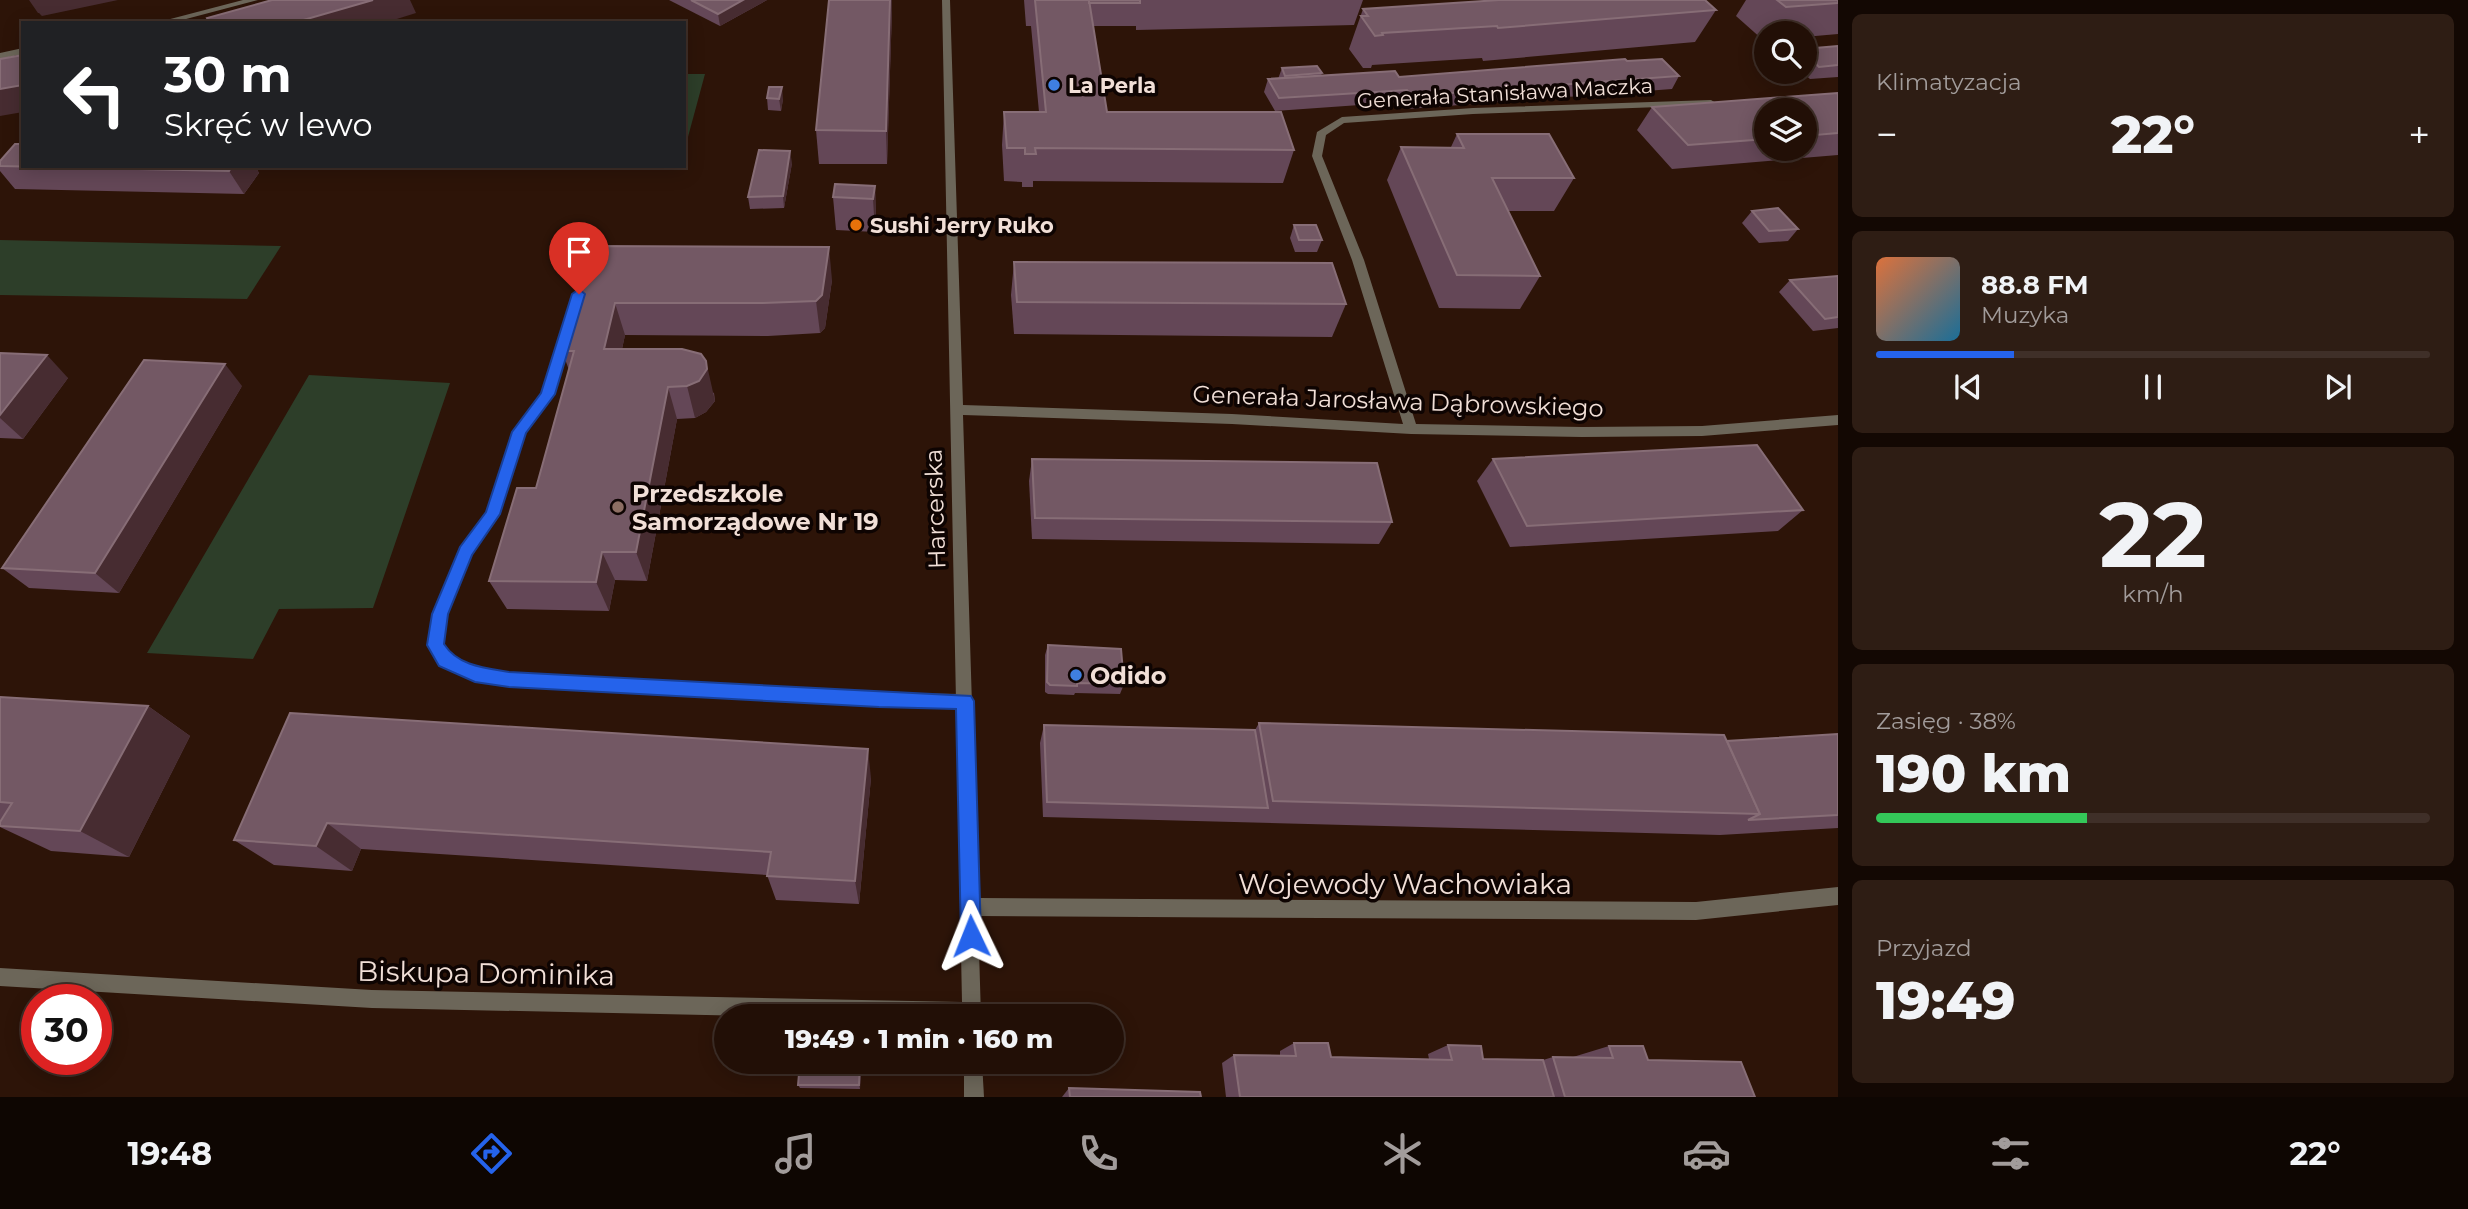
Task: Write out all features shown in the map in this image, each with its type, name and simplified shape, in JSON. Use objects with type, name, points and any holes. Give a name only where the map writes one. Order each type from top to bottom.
[{"type":"street","points":[[167,21],[254,0]]},
{"type":"street","name":"Harcerska","points":[[946,0],[972,1004]]},
{"type":"street","points":[[0,55],[21,51]]},
{"type":"street","name":"Generała Stanisława Maczka","points":[[1411,429],[1358,260],[1317,156],[1321,134],[1342,120],[1474,111],[1728,102]]},
{"type":"street","points":[[579,294],[548,394],[520,432],[493,514],[466,552],[440,614],[435,645],[445,661],[475,674],[509,680],[965,701]]},
{"type":"street","name":"Generała Jarosława Dąbrowskiego","points":[[957,410],[1232,419],[1411,429],[1702,431],[1838,420]]},
{"type":"street","name":"Wojewody Wachowiaka","points":[[970,907],[1684,911],[1838,895]]},
{"type":"street","name":"Biskupa Dominika","points":[[0,977],[372,999],[714,1008]]},
{"type":"street","points":[[973,1074],[974,1097]]},
{"type":"green space","points":[[686,74],[705,74],[686,144]]},
{"type":"green space","points":[[0,240],[281,246],[247,299],[0,295]]},
{"type":"green space","points":[[309,375],[450,383],[373,608],[279,609],[253,659],[147,653]]},
{"type":"building","points":[[272,0],[373,0],[300,21],[209,21],[207,18]]},
{"type":"building","points":[[691,0],[743,0],[718,14]]},
{"type":"building","points":[[829,0],[890,0],[886,131],[816,130]]},
{"type":"building","points":[[1035,0],[1089,0],[1107,112],[1281,112],[1294,150],[1035,148],[1036,154],[1025,154],[1025,148],[1007,148],[1004,112],[1046,112]]},
{"type":"building","points":[[1089,0],[1140,0],[1140,3],[1089,3]]},
{"type":"building","points":[[1499,0],[1705,0],[1716,10],[1498,28],[1382,33],[1383,35],[1375,36],[1361,16],[1368,16],[1363,9]]},
{"type":"building","points":[[1777,0],[1838,0],[1838,3],[1786,7]]},
{"type":"building","points":[[1838,46],[1838,65],[1819,67],[1817,48]]},
{"type":"building","points":[[21,55],[21,85],[0,89],[0,59]]},
{"type":"building","points":[[1625,59],[1662,59],[1679,76],[1412,96],[1407,90],[1279,98],[1268,79],[1395,71],[1399,77]]},
{"type":"building","points":[[1317,66],[1322,73],[1285,76],[1282,68]]},
{"type":"building","points":[[769,87],[782,87],[779,99],[767,98]]},
{"type":"building","points":[[1838,93],[1838,133],[1817,135],[1817,98],[1772,98]]},
{"type":"building","points":[[1754,99],[1754,140],[1688,145],[1652,107]]},
{"type":"building","points":[[1457,134],[1549,134],[1574,178],[1492,178],[1540,276],[1457,275],[1401,147],[1464,148]]},
{"type":"building","points":[[15,144],[21,144],[21,166],[0,166],[0,161]]},
{"type":"building","points":[[759,150],[790,151],[783,196],[748,197]]},
{"type":"building","points":[[92,168],[231,168],[229,171]]},
{"type":"building","points":[[835,184],[875,186],[873,199],[833,197]]},
{"type":"building","points":[[1778,208],[1798,229],[1769,231],[1752,211]]},
{"type":"building","points":[[1294,225],[1316,225],[1322,240],[1299,240]]},
{"type":"building","points":[[566,244],[574,244],[572,250],[564,250]]},
{"type":"building","points":[[591,246],[829,247],[822,295],[816,301],[615,303],[604,349],[682,349],[701,354],[707,369],[699,381],[687,386],[668,387],[636,552],[602,552],[596,582],[489,581],[517,488],[536,488],[574,351],[562,351]]},
{"type":"building","points":[[1014,262],[1332,263],[1346,304],[1017,302]]},
{"type":"building","points":[[1838,276],[1838,317],[1825,319],[1790,280]]},
{"type":"building","points":[[0,353],[47,355],[0,415]]},
{"type":"building","points":[[144,360],[225,364],[95,573],[2,568]]},
{"type":"building","points":[[1757,445],[1803,510],[1527,526],[1493,459]]},
{"type":"building","points":[[1032,459],[1377,463],[1392,522],[1035,518]]},
{"type":"building","points":[[1048,645],[1121,649],[1124,684],[1050,685],[1047,682]]},
{"type":"building","points":[[0,697],[148,706],[80,831],[0,826],[12,803],[0,802]]},
{"type":"building","points":[[290,713],[868,749],[855,881],[767,876],[771,852],[327,823],[316,846],[234,840]]},
{"type":"building","points":[[1259,723],[1724,735],[1760,814],[1273,801]]},
{"type":"building","points":[[1044,725],[1255,730],[1268,808],[1047,802]]},
{"type":"building","points":[[1838,734],[1838,815],[1748,820],[1760,814],[1727,741]]},
{"type":"building","points":[[1294,1043],[1328,1043],[1331,1057],[1452,1060],[1448,1045],[1481,1046],[1483,1059],[1543,1060],[1554,1097],[1240,1097],[1234,1055],[1296,1056]]},
{"type":"building","points":[[1609,1046],[1643,1046],[1648,1060],[1741,1062],[1755,1097],[1565,1097],[1553,1057],[1613,1058]]},
{"type":"building","points":[[799,1074],[859,1074],[859,1085],[798,1085]]},
{"type":"building","points":[[1069,1088],[1200,1092],[1201,1097],[1070,1097]]},
{"type":"place","name":"La Perla","points":[[1054,85]]},
{"type":"place","name":"Sushi Jerry Ruko","points":[[856,225]]},
{"type":"place","name":"Przedszkole Samorządowe Nr 19","points":[[618,507]]},
{"type":"place","name":"Odido","points":[[1076,675]]},
{"type":"route","points":[[579,294],[548,394],[520,432],[493,514],[466,552],[440,614],[435,645],[445,661],[475,674],[509,680],[965,701],[971,936]]}]
